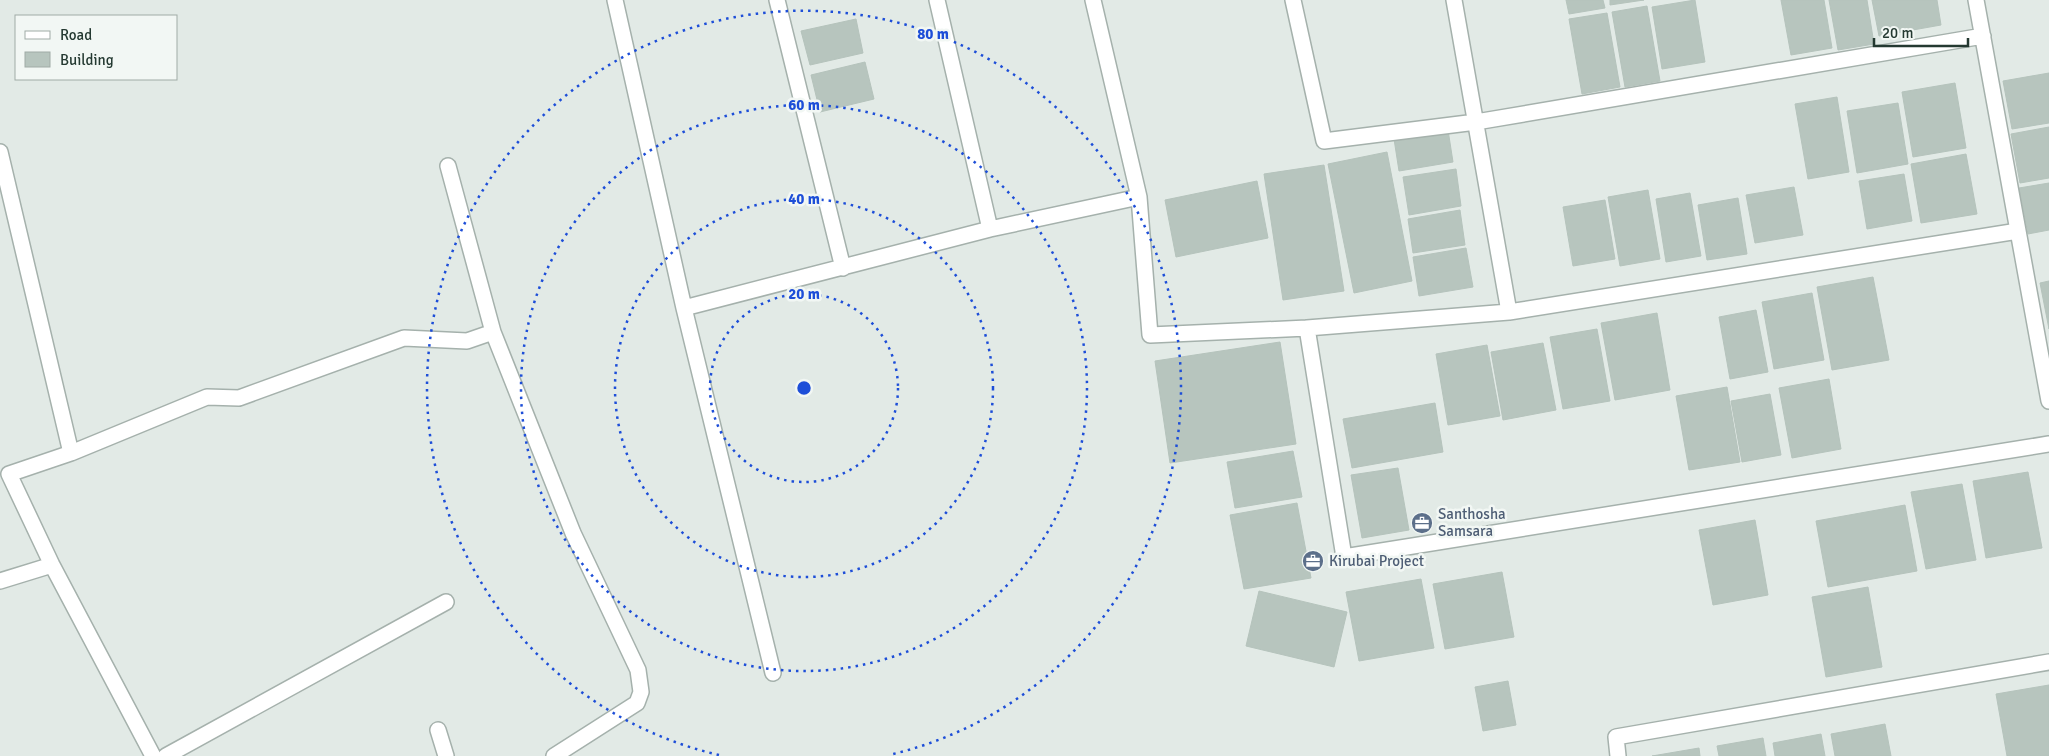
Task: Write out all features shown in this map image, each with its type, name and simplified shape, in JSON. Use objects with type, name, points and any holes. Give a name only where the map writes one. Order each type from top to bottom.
[{"type":"street","points":[[615,0],[684,308],[773,673]]},
{"type":"street","points":[[777,0],[843,268]]},
{"type":"street","points":[[937,0],[990,229]]},
{"type":"street","points":[[1093,0],[1139,197],[1150,335],[1307,328],[1509,312],[2018,231]]},
{"type":"street","points":[[1292,0],[1324,141],[1476,122],[1983,36]]},
{"type":"street","points":[[1454,0],[1509,312]]},
{"type":"street","points":[[1976,0],[2049,401]]},
{"type":"street","points":[[0,152],[71,453]]},
{"type":"street","points":[[448,166],[493,332],[573,532],[638,670],[641,692],[637,703],[554,756]]},
{"type":"street","points":[[684,308],[990,229],[1139,197]]},
{"type":"street","points":[[1307,328],[1344,557],[2049,444]]},
{"type":"street","points":[[153,756],[5,475],[71,453],[207,397],[239,398],[404,338],[467,341],[493,332]]},
{"type":"street","points":[[0,581],[52,565]]},
{"type":"street","points":[[166,756],[446,602]]},
{"type":"street","points":[[1618,756],[1616,737],[2049,662]]},
{"type":"street","points":[[438,730],[446,756]]},
{"type":"building","points":[[1566,0],[1603,0],[1605,8],[1569,14]]},
{"type":"building","points":[[1610,0],[1644,0],[1610,5]]},
{"type":"building","points":[[1695,0],[1705,62],[1662,69],[1652,7]]},
{"type":"building","points":[[1781,0],[1824,0],[1832,48],[1791,55]]},
{"type":"building","points":[[1829,0],[1867,0],[1874,44],[1838,50]]},
{"type":"building","points":[[1872,0],[1937,0],[1941,25],[1879,36]]},
{"type":"building","points":[[1647,6],[1660,81],[1625,87],[1612,12]]},
{"type":"building","points":[[1607,13],[1620,87],[1582,94],[1569,19]]},
{"type":"building","points":[[856,19],[863,53],[810,65],[801,31]]},
{"type":"building","points":[[865,62],[874,99],[820,112],[811,75]]},
{"type":"building","points":[[2049,73],[2049,123],[2012,129],[2003,81]]},
{"type":"building","points":[[1955,83],[1966,148],[1913,157],[1902,92]]},
{"type":"building","points":[[1837,97],[1849,172],[1808,179],[1795,104]]},
{"type":"building","points":[[1898,103],[1908,164],[1857,173],[1847,111]]},
{"type":"building","points":[[2049,127],[2049,178],[2020,183],[2011,134]]},
{"type":"building","points":[[1448,130],[1453,162],[1399,171],[1394,139]]},
{"type":"building","points":[[1387,152],[1412,281],[1354,293],[1328,164]]},
{"type":"building","points":[[1966,154],[1977,214],[1921,223],[1911,164]]},
{"type":"building","points":[[1324,165],[1344,291],[1283,300],[1264,174]]},
{"type":"building","points":[[1456,169],[1461,206],[1409,215],[1403,177]]},
{"type":"building","points":[[1904,174],[1912,221],[1867,229],[1859,181]]},
{"type":"building","points":[[1257,181],[1268,238],[1176,257],[1165,200]]},
{"type":"building","points":[[2049,183],[2049,230],[2028,234],[2019,188]]},
{"type":"building","points":[[1794,187],[1803,235],[1755,243],[1746,195]]},
{"type":"building","points":[[1648,190],[1660,259],[1620,266],[1608,197]]},
{"type":"building","points":[[1690,193],[1701,256],[1666,262],[1656,199]]},
{"type":"building","points":[[1738,198],[1747,254],[1707,260],[1698,205]]},
{"type":"building","points":[[1605,200],[1615,259],[1573,266],[1563,207]]},
{"type":"building","points":[[1460,210],[1465,245],[1413,253],[1408,219]]},
{"type":"building","points":[[1466,248],[1473,287],[1419,296],[1413,257]]},
{"type":"building","points":[[1873,277],[1889,360],[1832,370],[1817,287]]},
{"type":"building","points":[[2049,281],[2049,329],[2040,283]]},
{"type":"building","points":[[1812,293],[1824,360],[1774,369],[1762,302]]},
{"type":"building","points":[[1756,310],[1768,372],[1730,379],[1719,317]]},
{"type":"building","points":[[1657,313],[1670,390],[1615,400],[1601,323]]},
{"type":"building","points":[[1597,329],[1610,401],[1563,409],[1550,337]]},
{"type":"building","points":[[1280,342],[1296,444],[1170,463],[1155,361]]},
{"type":"building","points":[[1543,343],[1556,410],[1503,420],[1491,352]]},
{"type":"building","points":[[1487,345],[1500,416],[1448,425],[1436,354]]},
{"type":"building","points":[[1829,379],[1841,449],[1792,458],[1779,388]]},
{"type":"building","points":[[1727,387],[1740,462],[1689,470],[1676,396]]},
{"type":"building","points":[[1770,394],[1781,455],[1742,462],[1731,401]]},
{"type":"building","points":[[1435,403],[1443,452],[1352,468],[1343,419]]},
{"type":"building","points":[[1293,451],[1302,497],[1235,508],[1227,462]]},
{"type":"building","points":[[1398,468],[1409,530],[1362,538],[1351,475]]},
{"type":"building","points":[[2028,472],[2042,548],[1986,558],[1973,481]]},
{"type":"building","points":[[1962,484],[1976,560],[1926,569],[1911,492]]},
{"type":"building","points":[[1297,503],[1311,578],[1244,589],[1230,515]]},
{"type":"building","points":[[1905,505],[1917,571],[1828,587],[1816,521]]},
{"type":"building","points":[[1755,520],[1768,595],[1713,605],[1699,530]]},
{"type":"building","points":[[1502,572],[1514,637],[1445,649],[1433,584]]},
{"type":"building","points":[[1421,579],[1434,648],[1359,661],[1346,592]]},
{"type":"building","points":[[1868,587],[1882,667],[1826,677],[1812,597]]},
{"type":"building","points":[[1259,591],[1347,612],[1334,667],[1246,646]]},
{"type":"building","points":[[1508,681],[1516,725],[1483,731],[1475,687]]},
{"type":"building","points":[[2049,685],[2049,756],[2007,756],[1996,694]]},
{"type":"building","points":[[1885,724],[1891,756],[1835,756],[1831,734]]},
{"type":"building","points":[[1821,734],[1825,756],[1775,756],[1773,743]]},
{"type":"building","points":[[1763,738],[1766,756],[1719,756],[1717,746]]},
{"type":"building","points":[[1699,748],[1700,756],[1652,756]]},
{"type":"place","name":"Santhosha Samsara","points":[[1422,523]]},
{"type":"place","name":"Kirubai Project","points":[[1313,561]]}]
